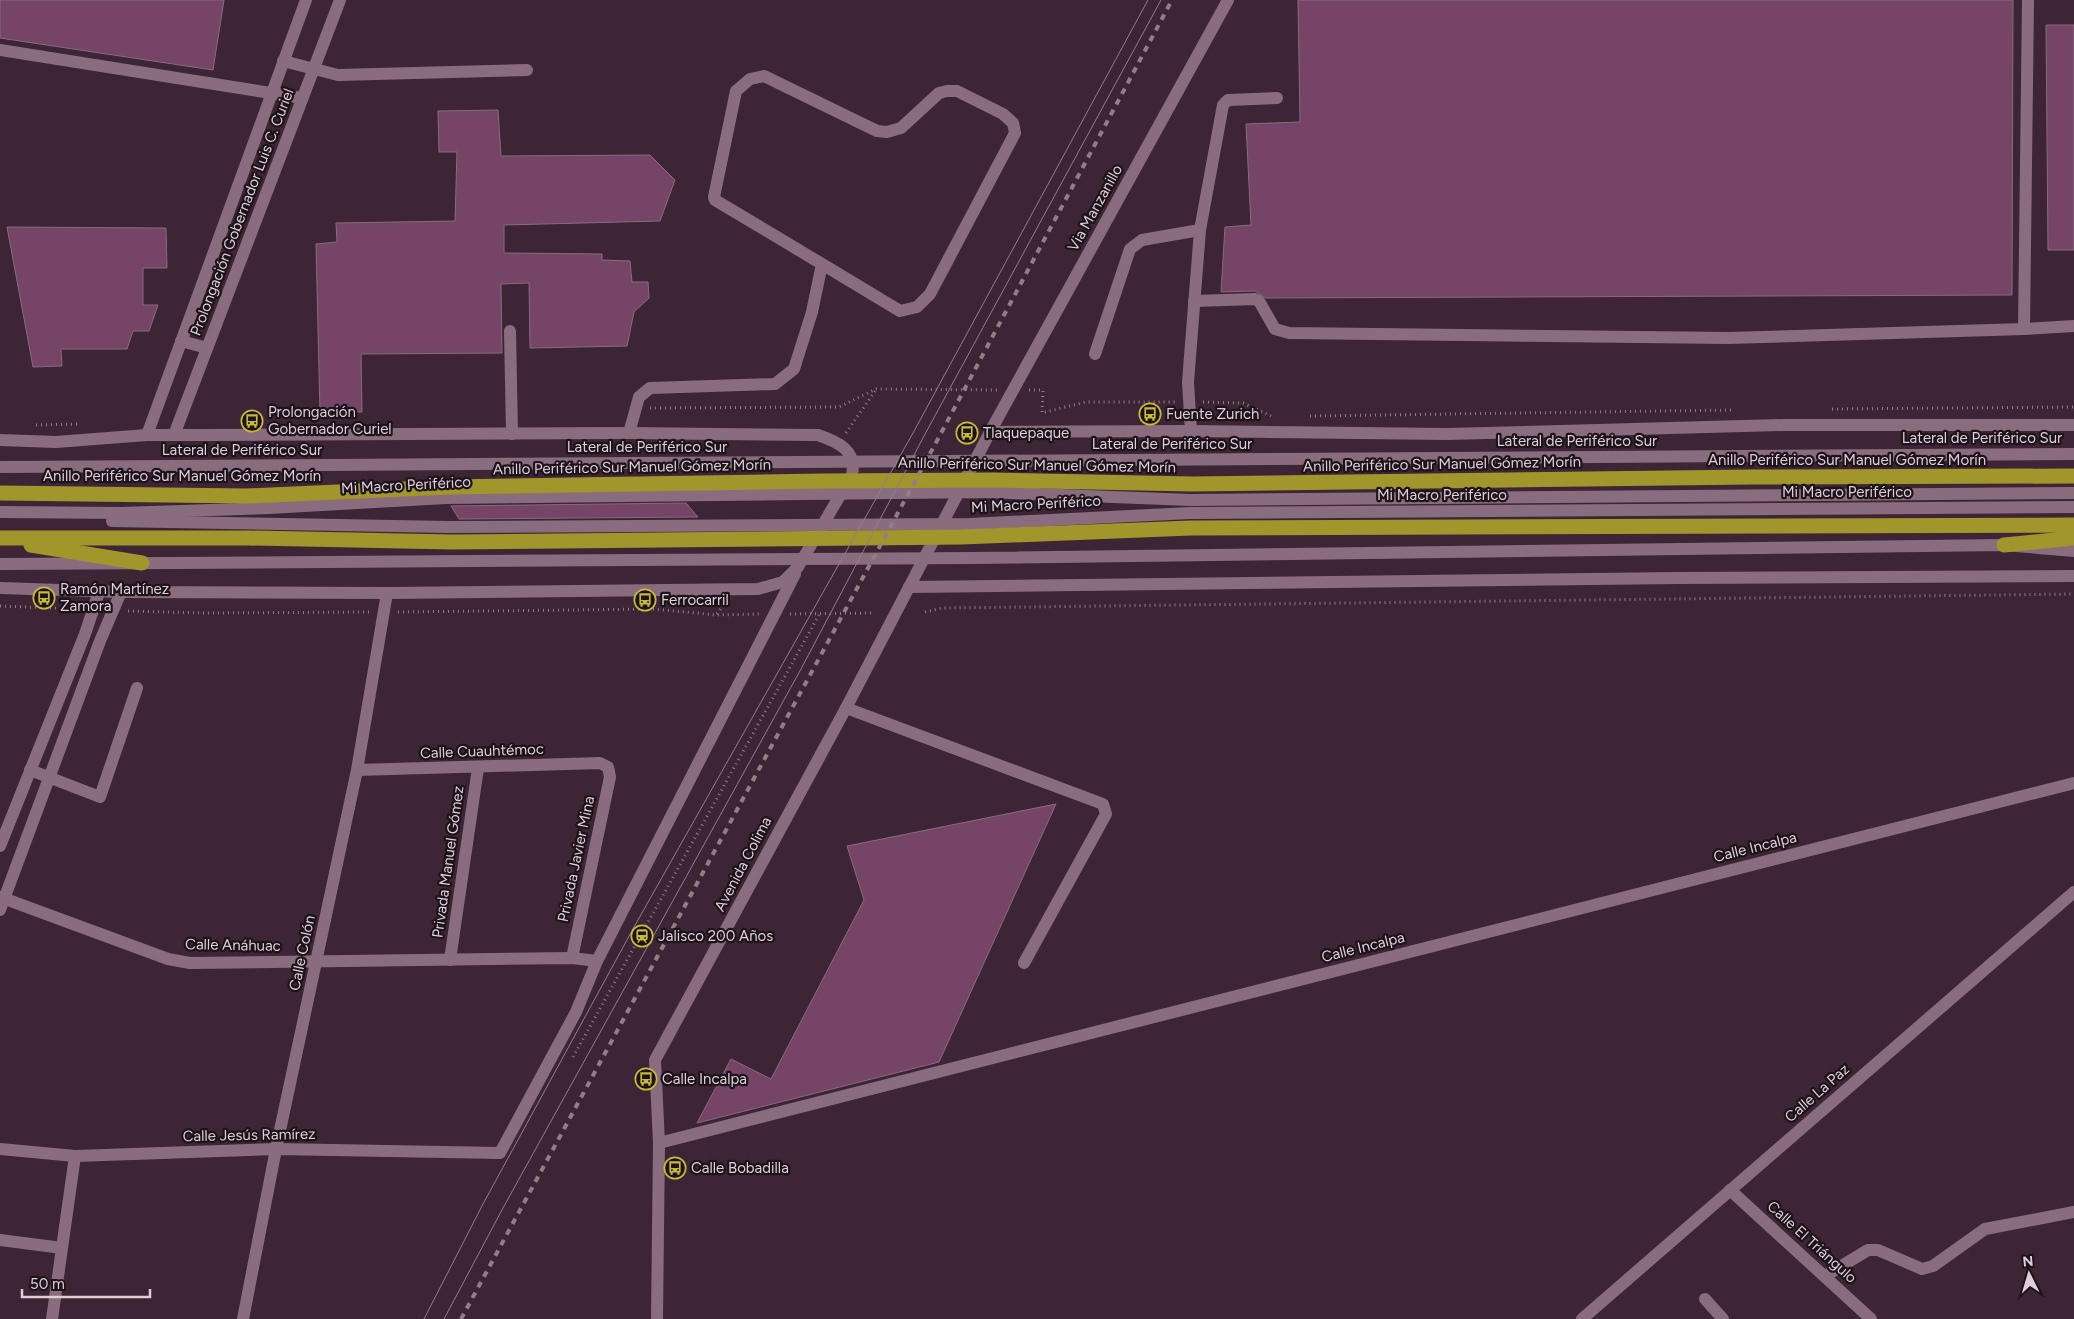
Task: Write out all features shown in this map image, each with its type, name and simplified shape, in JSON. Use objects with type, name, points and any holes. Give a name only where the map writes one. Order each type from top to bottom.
[{"type":"highway","name":"Anillo Periférico Sur Manuel Gómez Morín","points":[[0,493],[248,496],[449,487],[819,488],[1752,477],[2074,476]]},
{"type":"highway","points":[[0,539],[249,538],[452,542],[808,531],[2074,526]]},
{"type":"highway","points":[[2004,546],[2074,538]]},
{"type":"highway","points":[[0,539],[142,564]]},
{"type":"street","name":"Prolongación Gobernador Luis C. Curiel","points":[[147,436],[306,0]]},
{"type":"street","name":"Prolongación Gobernador Luis C. Curiel","points":[[174,435],[340,0]]},
{"type":"street","name":"Via Manzanillo","points":[[909,587],[990,432],[1228,0]]},
{"type":"street","points":[[2024,329],[2028,0]]},
{"type":"street","points":[[0,50],[302,98]]},
{"type":"street","points":[[283,61],[338,75],[527,70]]},
{"type":"street","points":[[764,76],[877,131],[887,132],[901,128],[939,94],[947,91],[957,91],[1003,114],[1013,122],[1015,133],[930,294],[917,307],[900,311],[822,264],[715,200],[714,197],[736,91],[750,79],[764,76]]},
{"type":"street","points":[[1191,431],[1188,382],[1200,230],[1223,105],[1228,100],[1278,98]]},
{"type":"street","points":[[1095,354],[1130,249],[1142,240],[1200,230]]},
{"type":"street","points":[[628,433],[639,397],[650,388],[775,384],[794,369],[812,312],[822,264]]},
{"type":"street","points":[[1194,301],[1255,299],[1275,329],[1289,333],[1728,338],[2074,326]]},
{"type":"street","points":[[510,331],[512,434]]},
{"type":"street","points":[[181,341],[208,348]]},
{"type":"street","points":[[990,432],[1191,431],[1447,434],[1783,425],[2074,425]]},
{"type":"street","points":[[0,440],[56,442],[174,435],[628,433],[818,434],[838,442],[848,452],[854,466],[852,475],[798,567],[597,961]]},
{"type":"street","name":"Lateral de Periférico Sur","points":[[0,467],[2074,454]]},
{"type":"street","name":"Mi Macro Periférico","points":[[990,486],[1191,500],[2074,493]]},
{"type":"street","name":"Mi Macro Periférico","points":[[0,512],[132,513],[269,508],[446,498],[819,488]]},
{"type":"street","name":"Mi Macro Periférico","points":[[966,530],[1190,513],[2074,507]]},
{"type":"street","points":[[0,520],[808,531]]},
{"type":"street","points":[[0,564],[972,558],[2004,546],[2074,551]]},
{"type":"street","points":[[0,588],[98,592],[387,593],[758,589],[783,582],[798,567]]},
{"type":"street","points":[[909,587],[1679,578],[2074,576]]},
{"type":"street","name":"Avenida Colima","points":[[657,1319],[659,1143],[655,1060],[846,708],[909,587]]},
{"type":"street","points":[[0,846],[98,592]]},
{"type":"street","points":[[1,902],[121,592]]},
{"type":"street","name":"Calle Colón","points":[[243,1319],[276,1149],[357,770],[387,593]]},
{"type":"street","points":[[30,770],[100,797],[138,688]]},
{"type":"street","points":[[846,708],[1103,804],[1106,814],[1024,963]]},
{"type":"street","name":"Calle Cuauhtémoc","points":[[357,770],[600,763],[608,767]]},
{"type":"street","name":"Privada Javier Mina","points":[[572,958],[610,777],[608,767]]},
{"type":"street","name":"Privada Manuel Gómez","points":[[450,960],[478,768]]},
{"type":"street","name":"Calle Incalpa","points":[[659,1143],[2074,783]]},
{"type":"street","name":"Calle La Paz","points":[[1582,1319],[2074,892]]},
{"type":"street","name":"Calle Anáhuac","points":[[1,902],[168,959],[190,963],[572,958],[597,961]]},
{"type":"street","name":"Calle Jesús Ramírez","points":[[0,1149],[75,1156],[276,1149],[500,1153],[576,1012],[597,961]]},
{"type":"street","points":[[52,1319],[75,1156]]},
{"type":"street","name":"Calle El Triángulo","points":[[1730,1190],[1871,1319]]},
{"type":"street","points":[[1825,1276],[1868,1250],[1878,1250],[1922,1269],[1933,1266],[1985,1229],[2074,1212]]},
{"type":"street","points":[[0,1240],[62,1248]]},
{"type":"street","points":[[1704,1299],[1722,1319]]},
{"type":"path","points":[[635,408],[839,407],[876,389],[1004,390]]},
{"type":"path","points":[[1024,390],[1043,390],[1042,413],[1085,402],[1243,402],[1271,416]]},
{"type":"path","points":[[1830,409],[2074,407]]},
{"type":"path","points":[[1301,416],[1740,410]]},
{"type":"path","points":[[29,425],[86,424]]},
{"type":"path","points":[[925,612],[942,608],[2074,594]]},
{"type":"path","points":[[0,606],[92,610]]},
{"type":"path","points":[[113,611],[205,613],[654,609],[716,614],[763,614]]},
{"type":"path","points":[[782,614],[872,613]]},
{"type":"path","points":[[573,1058],[820,614]]},
{"type":"building","points":[[0,0],[224,0],[213,70],[0,38]]},
{"type":"building","points":[[1298,0],[2013,0],[2012,295],[1266,298],[1255,291],[1221,292],[1225,227],[1251,225],[1246,124],[1300,122]]},
{"type":"building","points":[[2046,25],[2074,25],[2074,250],[2048,250]]},
{"type":"building","points":[[498,110],[501,156],[650,155],[675,180],[660,221],[504,225],[504,253],[602,254],[602,260],[630,261],[632,282],[648,282],[649,298],[634,312],[627,346],[530,348],[529,283],[501,284],[502,353],[361,354],[362,412],[320,412],[316,244],[337,242],[336,223],[455,221],[457,152],[439,152],[438,111]]},
{"type":"building","points":[[7,227],[166,228],[167,268],[143,268],[143,305],[158,305],[149,331],[133,331],[127,349],[61,349],[62,366],[33,367]]},
{"type":"building","points":[[686,503],[698,517],[459,519],[451,506]]},
{"type":"building","points":[[1056,804],[939,1062],[697,1123],[731,1059],[771,1079],[864,900],[847,846]]},
{"type":"tram line","points":[[424,1319],[483,1204],[634,927],[913,433],[1148,0]]},
{"type":"tram line","points":[[444,1319],[503,1208],[801,669],[924,436],[1161,0]]},
{"type":"railway","points":[[461,1319],[939,437],[1172,0]]},
{"type":"place","name":"Fuente Zurich","points":[[1150,414]]},
{"type":"place","name":"Prolongación Gobernador Curiel","points":[[252,421]]},
{"type":"place","name":"Tlaquepaque","points":[[967,433]]},
{"type":"place","name":"Ramón Martínez Zamora","points":[[44,598]]},
{"type":"place","name":"Ferrocarril","points":[[645,600]]},
{"type":"place","name":"Jalisco 200 Años","points":[[642,936]]},
{"type":"place","name":"Calle Incalpa","points":[[646,1079]]},
{"type":"place","name":"Calle Bobadilla","points":[[675,1168]]}]
